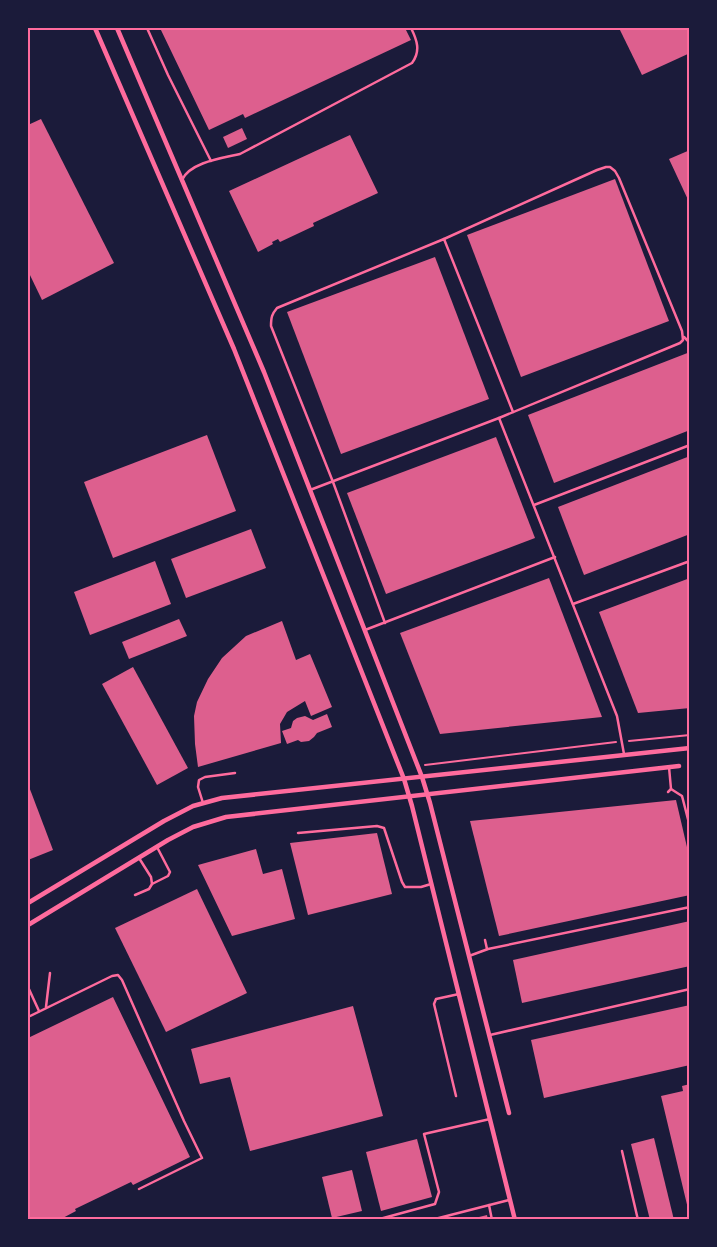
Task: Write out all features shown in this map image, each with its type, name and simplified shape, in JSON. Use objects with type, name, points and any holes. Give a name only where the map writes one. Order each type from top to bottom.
[{"type":"street","points":[[95,28],[234,349],[404,779],[410,796],[516,1220]]},
{"type":"street","points":[[118,28],[264,372],[418,766],[427,794],[508,1113]]},
{"type":"street","points":[[28,903],[164,821],[193,806],[222,798],[690,748]]},
{"type":"street","points":[[28,925],[156,847],[193,827],[226,816],[679,766]]},
{"type":"lane","points":[[147,28],[211,161]]},
{"type":"lane","points":[[182,180],[184,175],[194,167],[217,158],[240,154],[412,63],[416,58],[417,41],[411,28]]},
{"type":"lane","points":[[310,490],[333,482],[499,418],[680,343],[683,340],[682,331],[615,171],[610,167],[596,170],[444,239],[277,308],[271,317],[271,326],[333,482],[385,623]]},
{"type":"lane","points":[[444,239],[513,412]]},
{"type":"lane","points":[[683,336],[690,343]]},
{"type":"lane","points":[[499,418],[618,716],[624,756]]},
{"type":"lane","points":[[534,505],[690,445]]},
{"type":"lane","points":[[364,630],[554,557]]},
{"type":"lane","points":[[573,604],[690,562]]},
{"type":"lane","points":[[669,767],[671,789]]},
{"type":"lane","points":[[204,803],[198,787],[199,780],[205,777],[235,773]]},
{"type":"lane","points":[[668,792],[671,789]]},
{"type":"lane","points":[[671,789],[682,796],[690,827]]},
{"type":"lane","points":[[298,833],[377,826],[384,828],[402,882],[406,887],[421,887],[432,884]]},
{"type":"lane","points":[[135,895],[149,889],[152,884],[168,876],[170,872],[156,847]]},
{"type":"lane","points":[[139,857],[151,877],[152,884]]},
{"type":"lane","points":[[469,956],[488,949],[690,907]]},
{"type":"lane","points":[[485,940],[488,949]]},
{"type":"lane","points":[[46,1007],[50,973]]},
{"type":"lane","points":[[28,1017],[112,976],[118,975],[122,980],[202,1158],[139,1189]]},
{"type":"lane","points":[[28,987],[39,1011]]},
{"type":"lane","points":[[489,1036],[690,989]]},
{"type":"lane","points":[[456,1096],[434,1004],[436,999],[459,994]]},
{"type":"lane","points":[[376,1220],[435,1204],[439,1192],[424,1134],[490,1119]]},
{"type":"lane","points":[[622,1151],[638,1220]]},
{"type":"lane","points":[[431,1220],[510,1200]]},
{"type":"lane","points":[[488,1205],[492,1220]]},
{"type":"path","points":[[418,766],[690,735]]},
{"type":"building","points":[[160,28],[405,28],[411,40],[245,118],[243,114],[209,130]]},
{"type":"building","points":[[619,28],[690,28],[690,53],[642,75]]},
{"type":"building","points":[[41,119],[114,263],[42,300],[28,271],[28,125]]},
{"type":"building","points":[[242,128],[247,139],[228,148],[223,137]]},
{"type":"building","points":[[350,135],[378,193],[313,223],[314,226],[280,242],[278,239],[258,252],[229,191]]},
{"type":"building","points":[[690,150],[690,204],[669,159]]},
{"type":"building","points":[[615,179],[669,321],[521,377],[467,235]]},
{"type":"building","points":[[435,257],[489,399],[341,454],[287,312]]},
{"type":"building","points":[[690,352],[690,430],[554,483],[528,415]]},
{"type":"building","points":[[207,435],[236,511],[113,558],[84,482]]},
{"type":"building","points":[[496,437],[535,538],[386,594],[347,493]]},
{"type":"building","points":[[690,456],[690,534],[584,575],[558,507]]},
{"type":"building","points":[[251,529],[266,568],[186,598],[171,559]]},
{"type":"building","points":[[155,561],[171,604],[90,635],[74,592]]},
{"type":"building","points":[[549,578],[602,717],[440,734],[400,633]]},
{"type":"building","points":[[690,578],[690,708],[638,713],[599,612]]},
{"type":"building","points":[[179,619],[187,636],[129,659],[122,642]]},
{"type":"building","points":[[282,621],[296,660],[310,654],[332,707],[311,716],[305,701],[287,712],[280,724],[281,743],[198,767],[194,716],[197,702],[208,679],[222,658],[246,636]]},
{"type":"building","points":[[133,667],[188,768],[157,785],[102,684]]},
{"type":"building","points":[[327,714],[332,727],[317,733],[309,741],[301,742],[298,740],[287,744],[282,731],[291,728],[293,721],[297,718],[305,716],[313,720]]},
{"type":"building","points":[[28,784],[53,850],[28,860]]},
{"type":"building","points":[[676,800],[690,860],[690,895],[499,936],[470,821]]},
{"type":"building","points":[[377,833],[392,894],[308,915],[290,843]]},
{"type":"building","points":[[256,849],[263,874],[282,869],[295,919],[232,936],[198,865]]},
{"type":"building","points":[[197,889],[247,993],[166,1032],[115,928]]},
{"type":"building","points":[[690,921],[690,966],[522,1003],[513,960]]},
{"type":"building","points":[[113,997],[190,1157],[133,1185],[131,1182],[75,1209],[76,1211],[59,1220],[28,1220],[28,1038]]},
{"type":"building","points":[[690,1005],[690,1065],[544,1098],[531,1040]]},
{"type":"building","points":[[353,1006],[383,1116],[250,1151],[230,1077],[200,1084],[191,1049]]},
{"type":"building","points":[[690,1084],[689,1213],[661,1096],[683,1091],[682,1086]]},
{"type":"building","points":[[654,1138],[674,1220],[650,1220],[631,1144]]},
{"type":"building","points":[[417,1139],[432,1197],[381,1211],[366,1152]]},
{"type":"building","points":[[352,1170],[362,1211],[332,1218],[322,1177]]},
{"type":"building","points":[[487,1215],[488,1220],[471,1220],[471,1219]]}]
